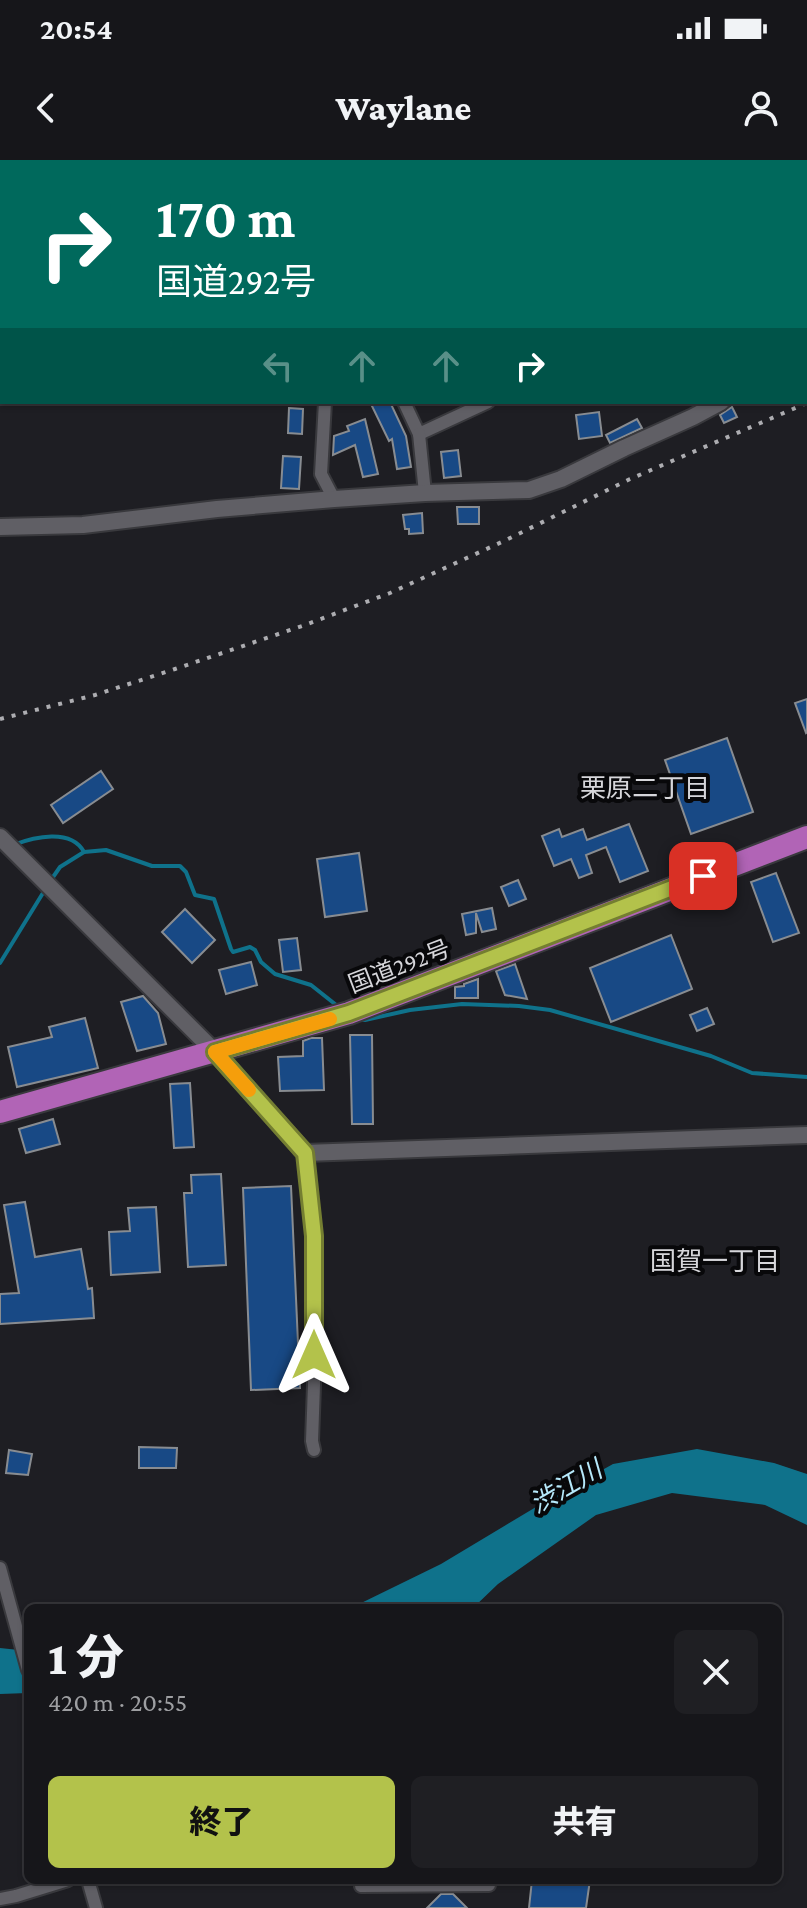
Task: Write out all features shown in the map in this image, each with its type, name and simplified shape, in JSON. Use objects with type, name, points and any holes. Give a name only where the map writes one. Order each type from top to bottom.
[{"type":"highway","name":"国道292号","points":[[0,1112],[349,1013],[807,837]]},
{"type":"street","points":[[325,404],[321,474],[334,499]]},
{"type":"street","points":[[405,404],[419,434],[425,493]]},
{"type":"street","points":[[419,434],[484,404]]},
{"type":"street","points":[[0,527],[83,525],[334,499],[529,490],[561,479],[717,404]]},
{"type":"street","points":[[0,837],[215,1052],[305,1153],[314,1236],[314,1450]]},
{"type":"street","points":[[305,1153],[807,1135]]},
{"type":"street","points":[[0,1568],[24,1656]]},
{"type":"street","points":[[0,1899],[55,1884]]},
{"type":"street","points":[[89,1884],[96,1908]]},
{"type":"street","points":[[362,1884],[489,1885]]},
{"type":"water","points":[[697,1449],[774,1463],[807,1474],[807,1525],[765,1505],[672,1493],[596,1515],[498,1584],[477,1604],[359,1604],[441,1564],[613,1464]]},
{"type":"water","points":[[0,1648],[24,1651],[24,1693],[0,1694]]},
{"type":"building","points":[[371,404],[391,404],[406,436],[411,467],[397,469],[392,439],[389,441]]},
{"type":"building","points":[[732,407],[737,417],[724,423],[720,415]]},
{"type":"building","points":[[289,408],[303,409],[302,434],[288,433]]},
{"type":"building","points":[[599,412],[602,436],[579,439],[576,415]]},
{"type":"building","points":[[365,419],[378,474],[363,477],[355,445],[333,455],[334,436],[349,431],[347,426]]},
{"type":"building","points":[[637,419],[642,428],[610,443],[606,435]]},
{"type":"building","points":[[458,450],[461,476],[444,478],[441,452]]},
{"type":"building","points":[[283,456],[301,457],[299,489],[281,488]]},
{"type":"building","points":[[457,507],[479,507],[479,524],[458,524]]},
{"type":"building","points":[[422,513],[423,533],[409,534],[403,515]]},
{"type":"building","points":[[807,699],[807,732],[806,733],[795,703]]},
{"type":"building","points":[[727,738],[753,812],[691,834],[665,760]]},
{"type":"building","points":[[101,771],[113,789],[63,823],[51,805]]},
{"type":"building","points":[[629,824],[648,871],[620,882],[606,847],[586,855],[592,873],[579,878],[571,859],[554,866],[542,836],[559,829],[562,837],[583,829],[587,840]]},
{"type":"building","points":[[359,853],[367,911],[325,917],[317,859]]},
{"type":"building","points":[[776,873],[799,933],[773,942],[751,882]]},
{"type":"building","points":[[518,880],[526,899],[509,906],[501,887]]},
{"type":"building","points":[[492,908],[496,929],[482,932],[476,913],[476,933],[466,935],[462,914]]},
{"type":"building","points":[[185,909],[215,940],[192,963],[162,932]]},
{"type":"building","points":[[671,935],[692,989],[611,1022],[590,968]]},
{"type":"building","points":[[297,938],[301,970],[283,972],[279,940]]},
{"type":"building","points":[[251,962],[257,985],[226,994],[219,970]]},
{"type":"building","points":[[515,964],[527,999],[505,995],[496,971]]},
{"type":"building","points":[[478,979],[478,998],[455,998],[455,987]]},
{"type":"building","points":[[143,996],[158,1013],[166,1044],[137,1051],[121,1002]]},
{"type":"building","points":[[707,1008],[714,1024],[697,1031],[690,1015]]},
{"type":"building","points":[[85,1018],[98,1068],[17,1087],[8,1047],[52,1037],[49,1027]]},
{"type":"building","points":[[350,1035],[372,1035],[373,1124],[352,1124]]},
{"type":"building","points":[[322,1038],[324,1090],[280,1091],[278,1057],[303,1056],[303,1041]]},
{"type":"building","points":[[190,1083],[194,1147],[174,1148],[170,1084]]},
{"type":"building","points":[[53,1119],[60,1144],[26,1153],[19,1129]]},
{"type":"building","points":[[221,1174],[226,1265],[188,1267],[184,1193],[192,1193],[191,1175]]},
{"type":"building","points":[[291,1186],[300,1388],[251,1390],[243,1188]]},
{"type":"building","points":[[25,1202],[35,1257],[81,1249],[88,1289],[92,1288],[94,1318],[0,1324],[0,1294],[19,1293],[4,1205]]},
{"type":"building","points":[[156,1207],[160,1272],[111,1275],[109,1232],[130,1231],[128,1208]]},
{"type":"building","points":[[139,1447],[177,1448],[176,1468],[139,1468]]},
{"type":"building","points":[[9,1450],[32,1454],[28,1475],[6,1473]]},
{"type":"building","points":[[532,1884],[589,1884],[586,1908],[529,1908]]},
{"type":"building","points":[[441,1894],[453,1894],[467,1908],[427,1908]]},
{"type":"waterway","points":[[13,845],[52,836],[70,840],[84,852]]},
{"type":"waterway","points":[[51,880],[60,867],[84,852],[106,850],[152,866],[180,866],[186,872],[195,895],[214,899],[233,952],[250,947],[275,974],[311,985],[340,1008]]},
{"type":"waterway","points":[[0,963],[46,888]]},
{"type":"waterway","points":[[357,1019],[462,1004],[519,1006],[550,1010],[711,1056],[752,1073],[807,1077]]},
{"type":"railway","points":[[0,719],[95,695],[302,626],[390,593],[630,479],[805,404]]},
{"type":"slow traffic","points":[[249,1090],[215,1052],[330,1019]]},
{"type":"district","name":"栗原二丁目","points":[[645,788]]},
{"type":"district","name":"国賀一丁目","points":[[715,1261]]},
{"type":"route","points":[[314,1355],[314,1236],[305,1153],[215,1052],[349,1013],[703,876]]},
{"type":"water label","name":"渋江川","points":[[566,1487]]}]
